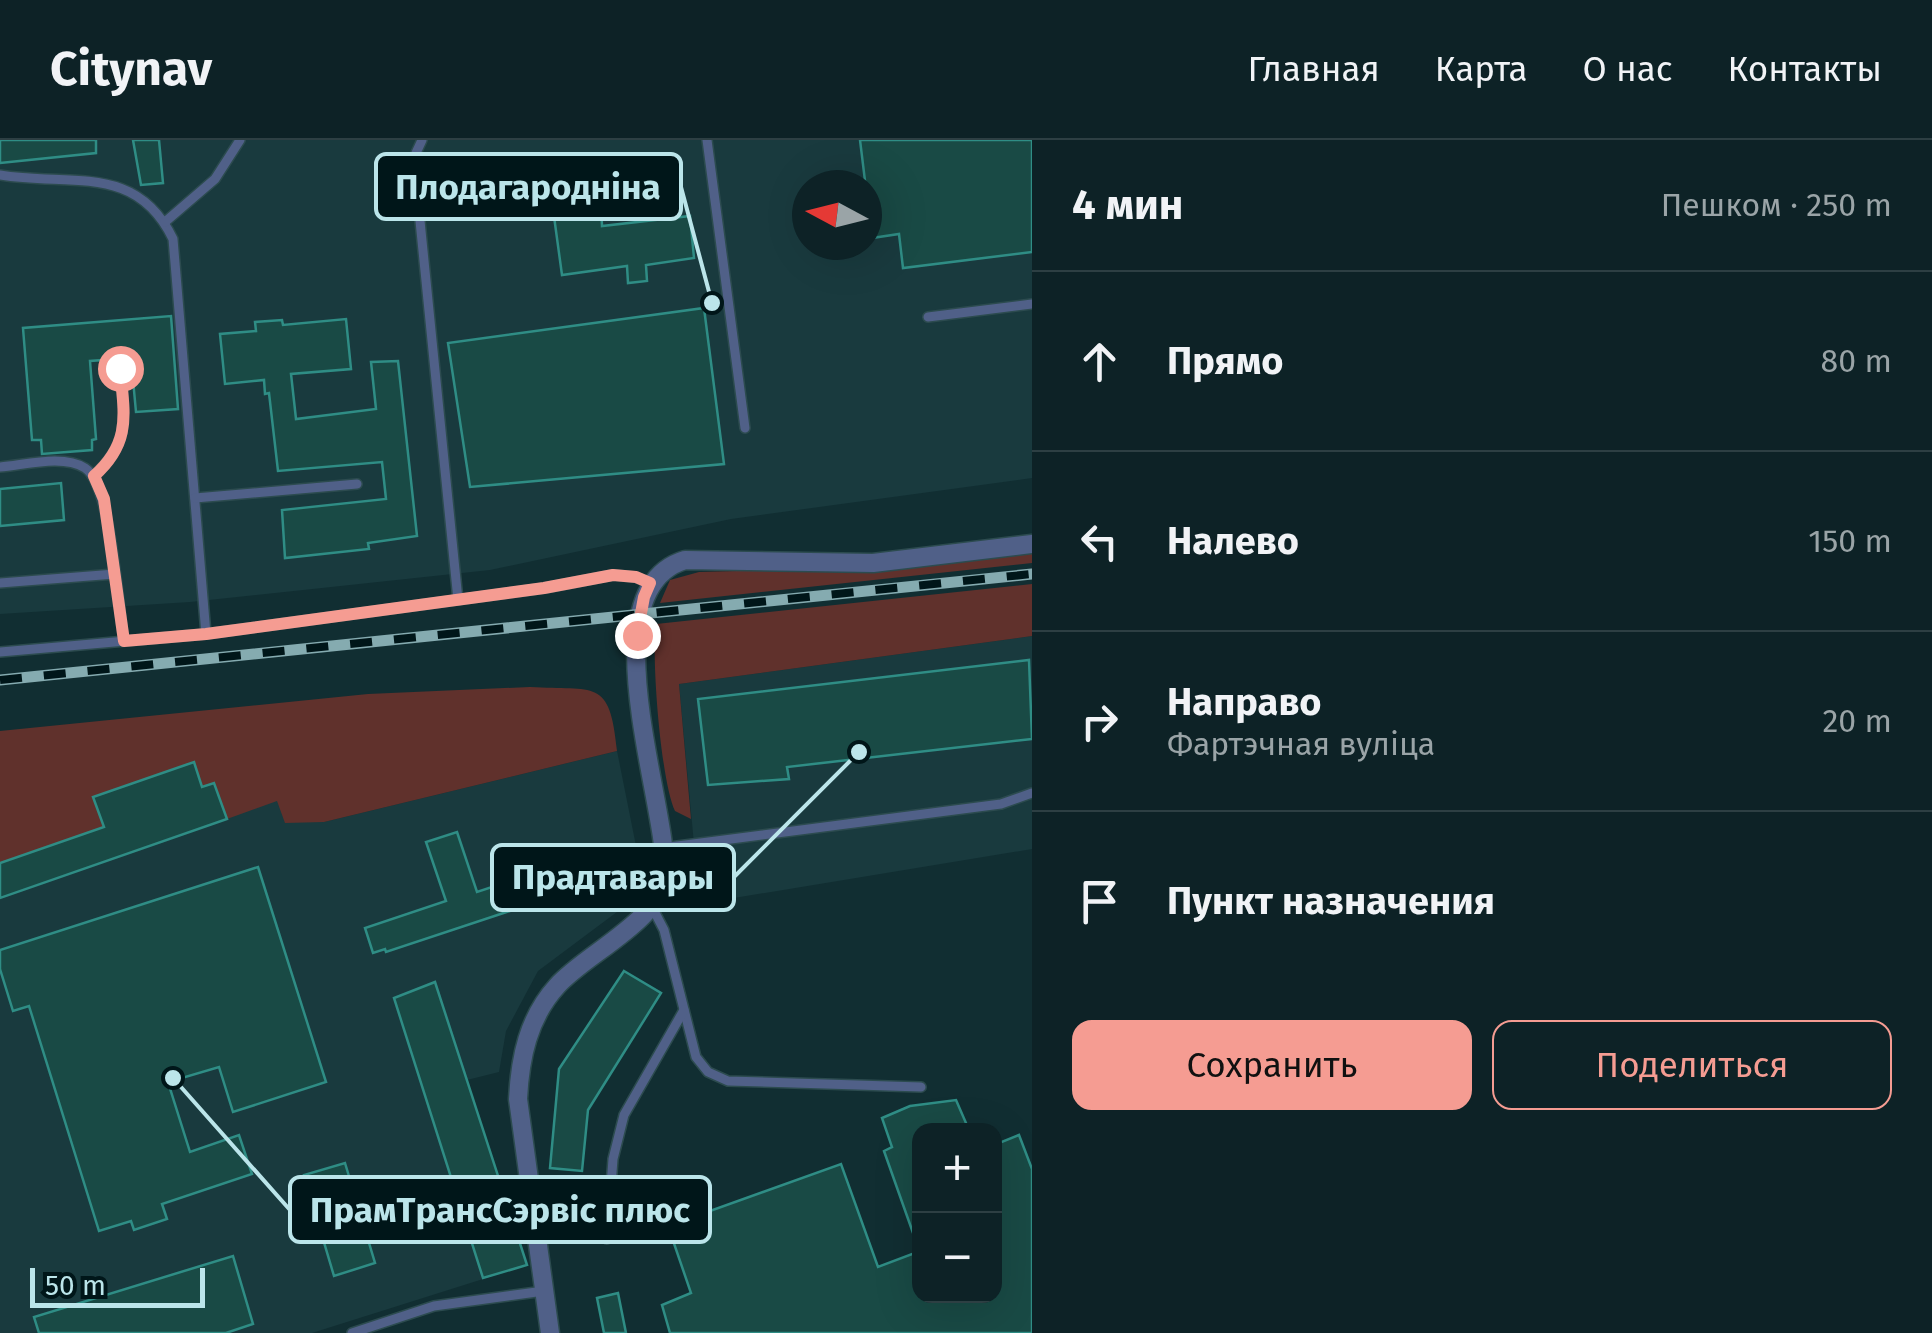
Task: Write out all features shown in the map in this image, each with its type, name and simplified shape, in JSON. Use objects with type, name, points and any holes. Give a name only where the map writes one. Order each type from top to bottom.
[{"type":"street","points":[[550,1333],[518,1099],[525,1042],[538,1013],[557,986],[652,907],[664,882],[636,656],[640,614],[650,583],[670,564],[685,560],[873,563],[1032,544]]},
{"type":"lane","points":[[165,222],[215,179],[240,140]]},
{"type":"lane","points":[[422,140],[415,171],[458,600]]},
{"type":"lane","points":[[707,140],[746,428]]},
{"type":"lane","points":[[0,175],[114,185],[136,194],[165,222],[176,258],[206,634]]},
{"type":"lane","points":[[928,317],[1032,304]]},
{"type":"lane","points":[[94,476],[114,456],[122,432],[120,368]]},
{"type":"lane","points":[[0,467],[62,462],[75,464],[94,476],[104,499],[124,641]]},
{"type":"lane","points":[[195,498],[357,484]]},
{"type":"lane","points":[[0,583],[114,574]]},
{"type":"lane","points":[[0,652],[206,634],[613,575],[650,583]]},
{"type":"lane","points":[[662,848],[1002,804],[1032,793]]},
{"type":"lane","points":[[652,907],[664,930],[696,1057],[708,1072],[718,1078],[920,1087]]},
{"type":"lane","points":[[607,1239],[613,1159],[624,1115],[684,1010]]},
{"type":"lane","points":[[352,1333],[434,1306],[544,1291]]},
{"type":"shaded area","points":[[0,140],[1032,140],[1032,478],[731,519],[490,570],[190,602],[0,614]]},
{"type":"shaded area","points":[[1032,552],[1032,563],[660,603],[670,580],[699,572],[807,569]]},
{"type":"shaded area","points":[[1032,584],[1032,636],[679,684],[691,819],[675,811],[665,774],[658,719],[656,624]]},
{"type":"shaded area","points":[[1032,636],[1032,849],[710,902],[700,908],[679,684]]},
{"type":"shaded area","points":[[530,687],[584,689],[604,699],[610,710],[617,751],[324,822],[285,823],[277,801],[227,819],[214,783],[202,787],[193,762],[94,797],[104,827],[0,863],[0,731],[368,694]]},
{"type":"shaded area","points":[[617,751],[645,891],[538,971],[506,1031],[499,1072],[467,1080],[527,1265],[312,1333],[0,1333],[0,863],[103,827],[93,797],[194,762],[214,783],[278,801],[286,822],[324,822]]},
{"type":"building","points":[[0,140],[96,140],[96,153],[0,163]]},
{"type":"building","points":[[133,140],[159,140],[163,183],[141,185]]},
{"type":"building","points":[[860,140],[1032,140],[1032,252],[903,268],[899,234],[882,237],[882,170],[864,170]]},
{"type":"building","points":[[601,202],[602,226],[690,216],[694,258],[646,265],[647,281],[628,283],[627,266],[562,275],[553,209]]},
{"type":"building","points":[[704,308],[724,464],[470,487],[448,343]]},
{"type":"building","points":[[171,316],[178,409],[136,412],[131,358],[90,361],[96,439],[92,440],[92,450],[42,454],[41,440],[32,440],[23,328]]},
{"type":"building","points":[[346,319],[351,369],[291,374],[296,419],[376,409],[371,362],[398,361],[417,536],[368,543],[369,549],[285,558],[282,510],[386,499],[382,462],[278,471],[264,380],[225,384],[220,334],[256,331],[255,322],[282,320],[283,325]]},
{"type":"building","points":[[61,483],[64,520],[0,526],[0,489]]},
{"type":"building","points":[[1029,660],[1032,739],[787,767],[789,779],[708,785],[698,699]]},
{"type":"building","points":[[194,762],[202,787],[214,783],[227,819],[0,898],[0,863],[104,827],[93,797]]},
{"type":"building","points":[[457,832],[477,892],[559,865],[566,885],[556,888],[558,895],[373,953],[365,928],[446,901],[426,842]]},
{"type":"building","points":[[258,867],[326,1082],[233,1112],[219,1067],[168,1082],[190,1152],[239,1135],[252,1174],[162,1204],[167,1219],[134,1230],[131,1221],[99,1231],[29,1006],[13,1011],[0,969],[0,950]]},
{"type":"building","points":[[624,971],[661,993],[588,1110],[582,1171],[550,1168],[559,1069]]},
{"type":"building","points":[[435,982],[527,1265],[483,1278],[394,998]]},
{"type":"building","points":[[956,1100],[966,1123],[912,1123],[912,1230],[884,1151],[892,1147],[882,1118],[910,1106]]},
{"type":"building","points":[[1019,1135],[1032,1169],[1032,1333],[670,1333],[662,1305],[691,1293],[668,1226],[841,1164],[878,1267],[912,1254],[912,1303],[1002,1303],[1002,1142]]},
{"type":"building","points":[[345,1163],[375,1263],[334,1276],[304,1175]]},
{"type":"building","points":[[233,1256],[253,1324],[226,1333],[39,1333],[34,1317]]},
{"type":"building","points":[[618,1293],[626,1333],[604,1333],[597,1298]]},
{"type":"railway","points":[[0,680],[1032,574]]},
{"type":"place","name":"Плодагародніна","points":[[712,303]]},
{"type":"place","name":"Прадтавары","points":[[859,752]]},
{"type":"place","name":"ПрамТрансСэрвіс плюс","points":[[173,1078]]},
{"type":"route","points":[[120,368],[124,420],[119,445],[114,456],[94,476],[104,499],[124,641],[206,634],[613,575],[650,583],[637,635]]}]
